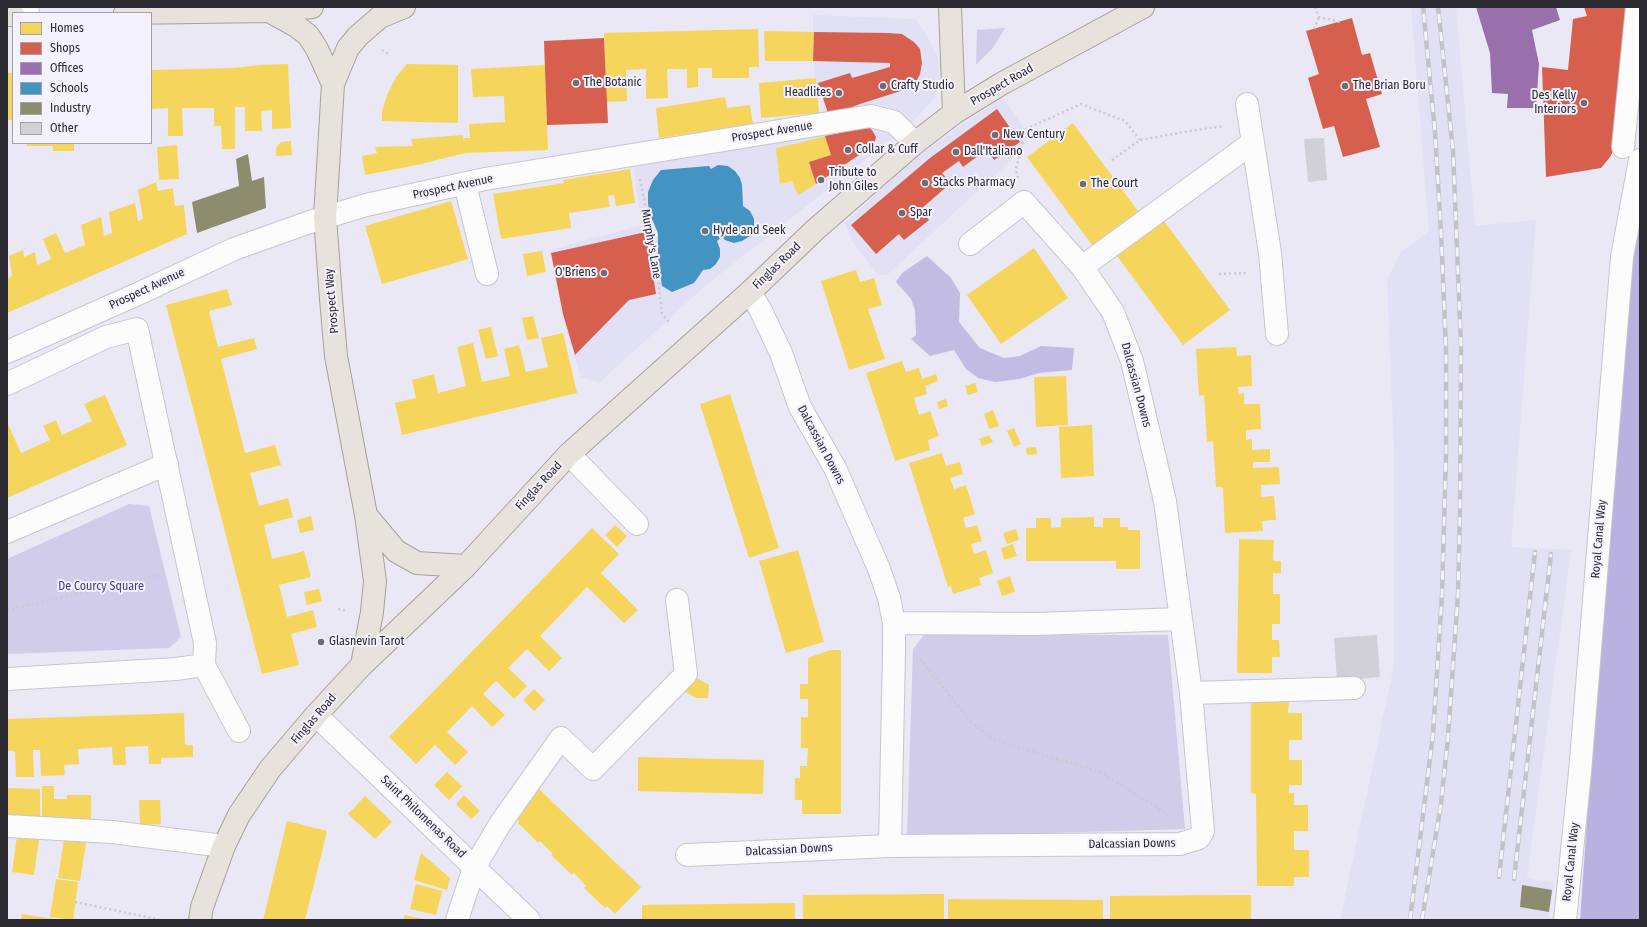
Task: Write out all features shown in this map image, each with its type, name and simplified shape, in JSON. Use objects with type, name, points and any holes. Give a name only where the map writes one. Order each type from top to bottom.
[{"type":"main road","points":[[152,13],[269,11],[312,7]]},
{"type":"main road","points":[[333,84],[348,48],[358,36],[380,17],[404,7]]},
{"type":"main road","name":"Prospect Road","points":[[950,7],[954,113],[1001,84],[1143,7]]},
{"type":"main road","points":[[269,11],[296,26],[308,35],[317,49],[333,84]]},
{"type":"main road","name":"Prospect Way","points":[[333,84],[325,217],[336,356],[366,514],[375,581],[372,612],[362,665]]},
{"type":"main road","name":"Finglas Road","points":[[200,920],[202,907],[224,846],[239,815],[270,769],[316,715],[362,665],[466,566],[569,454],[750,292],[816,229],[915,143],[954,113]]},
{"type":"main road","name":"Prospect Way","points":[[366,514],[396,551],[417,563],[466,566]]},
{"type":"street","name":"Royal Canal Way","points":[[1565,920],[1581,764],[1622,257],[1632,153],[1637,7]]},
{"type":"street","name":"Prospect Avenue","points":[[7,352],[140,293],[234,249],[325,217],[366,205],[465,184],[871,116],[894,122],[915,143]]},
{"type":"street","points":[[1082,267],[1250,123]]},
{"type":"street","points":[[1250,123],[1270,254],[1277,334]]},
{"type":"street","points":[[465,184],[487,274]]},
{"type":"street","points":[[970,244],[1024,202]]},
{"type":"street","name":"Dalcassian Downs","points":[[687,855],[890,846],[1180,844],[1199,838],[1203,831],[1191,692],[1165,501],[1132,361],[1113,312],[1082,267],[1024,202]]},
{"type":"street","name":"Dalcassian Downs","points":[[750,292],[781,353],[800,406],[835,468],[879,569],[889,598],[894,623],[890,846]]},
{"type":"street","points":[[7,384],[106,338],[137,329],[206,643],[204,665],[239,731]]},
{"type":"street","points":[[569,454],[637,524]]},
{"type":"street","points":[[7,532],[167,464]]},
{"type":"street","points":[[457,920],[474,868],[500,824],[561,738],[593,769],[686,674],[677,600]]},
{"type":"street","points":[[894,623],[1036,624],[1181,619]]},
{"type":"street","points":[[7,679],[176,669],[204,665]]},
{"type":"street","points":[[1191,692],[1354,688]]},
{"type":"street","name":"Saint Philomenas Road","points":[[316,715],[529,920]]},
{"type":"street","points":[[7,826],[112,832],[224,846]]},
{"type":"path","points":[[1314,29],[1319,17],[1315,7]]},
{"type":"path","points":[[1319,17],[1340,22]]},
{"type":"path","points":[[1024,202],[1016,169],[1026,129],[1081,104],[1125,121],[1140,140]]},
{"type":"path","points":[[1112,160],[1140,140],[1190,131],[1250,123]]},
{"type":"path","name":"Murphy's Lane","points":[[640,178],[655,253],[662,314],[670,323]]},
{"type":"path","points":[[7,610],[169,573]]},
{"type":"path","points":[[894,623],[930,672],[971,722],[995,740],[1102,773],[1172,818],[1199,838]]},
{"type":"path","points":[[75,902],[161,920]]},
{"type":"shaded area","points":[[1411,7],[1456,7],[1475,226],[1536,220],[1511,547],[1571,550],[1527,878],[1554,883],[1548,920],[1340,920],[1394,666],[1394,453],[1387,279],[1401,252],[1429,231]]},
{"type":"shaded area","points":[[813,15],[915,19],[927,35],[938,58],[939,79],[935,98],[908,126],[705,286],[599,383],[581,377],[561,313],[550,250],[642,225],[631,150],[826,113],[817,85],[813,61]]},
{"type":"shaded area","points":[[1003,97],[1030,138],[1020,152],[887,275],[878,275],[852,241],[845,223],[913,159]]},
{"type":"shaded area","points":[[1640,222],[1640,920],[1580,920],[1622,326],[1635,240]]},
{"type":"shaded area","points":[[927,256],[951,278],[960,293],[959,322],[980,348],[1004,358],[1020,356],[1041,346],[1074,348],[1072,370],[1039,373],[1019,379],[995,382],[978,378],[966,369],[954,350],[930,356],[911,339],[916,335],[915,310],[911,299],[896,282],[902,273]]},
{"type":"green space","points":[[1005,28],[993,48],[976,65],[977,30]]},
{"type":"green space","name":"De Courcy Square","points":[[129,504],[149,506],[181,637],[169,648],[7,654],[7,559]]},
{"type":"green space","points":[[924,635],[1168,635],[1185,829],[907,837],[913,649]]},
{"type":"building: Homes","points":[[758,29],[759,67],[749,67],[749,78],[712,78],[712,68],[698,68],[698,87],[687,88],[687,69],[667,69],[668,98],[646,99],[646,69],[626,70],[627,101],[607,102],[604,33]]},
{"type":"building: Homes","points":[[764,31],[814,32],[813,61],[765,61]]},
{"type":"building: Homes","points":[[288,64],[291,128],[272,129],[272,110],[261,111],[262,131],[245,131],[245,107],[235,107],[235,149],[222,149],[221,126],[214,126],[214,108],[182,108],[183,136],[168,136],[168,108],[152,109],[152,70],[234,68]]},
{"type":"building: Homes","points":[[407,64],[458,65],[458,123],[382,121],[382,111],[387,95],[396,77]]},
{"type":"building: Homes","points":[[545,65],[548,150],[465,153],[417,165],[365,175],[362,156],[377,153],[375,147],[413,146],[411,139],[463,135],[464,142],[464,138],[470,138],[469,124],[505,122],[504,96],[473,97],[471,69]]},
{"type":"building: Homes","points":[[7,73],[12,73],[12,120],[7,120]]},
{"type":"building: Homes","points":[[816,78],[819,113],[761,118],[759,83]]},
{"type":"building: Homes","points":[[725,97],[727,108],[750,105],[753,124],[659,138],[656,108]]},
{"type":"building: Homes","name":"The Court","points":[[1073,123],[1138,211],[1092,245],[1027,157]]},
{"type":"building: Homes","points":[[825,136],[831,155],[809,162],[816,184],[798,195],[792,181],[780,184],[776,148]]},
{"type":"building: Homes","points":[[291,141],[292,155],[276,156],[276,148],[281,142]]},
{"type":"building: Homes","points":[[27,144],[74,144],[74,151],[53,151],[53,146],[27,146]]},
{"type":"building: Homes","points":[[177,145],[179,179],[159,180],[157,147]]},
{"type":"building: Homes","points":[[630,169],[635,203],[616,206],[614,195],[608,196],[610,207],[569,213],[571,228],[501,239],[493,194],[564,183],[563,180]]},
{"type":"building: Homes","points":[[156,182],[158,191],[173,188],[175,206],[184,205],[187,234],[7,313],[7,279],[12,276],[9,256],[23,250],[24,257],[35,252],[37,265],[51,259],[43,239],[56,233],[65,253],[85,245],[81,225],[101,217],[104,236],[112,233],[109,212],[135,203],[138,221],[143,219],[138,190]]},
{"type":"building: Homes","points":[[451,201],[468,259],[382,284],[365,226]]},
{"type":"building: Homes","points":[[1164,221],[1230,310],[1183,345],[1117,256]]},
{"type":"building: Homes","points":[[1034,248],[1068,298],[1001,344],[967,295]]},
{"type":"building: Homes","points":[[542,251],[546,272],[527,276],[523,254]]},
{"type":"building: Homes","points":[[856,270],[860,282],[874,278],[882,305],[868,309],[885,359],[849,370],[821,281]]},
{"type":"building: Homes","points":[[227,289],[232,305],[209,311],[218,347],[254,338],[257,349],[221,359],[245,453],[275,445],[281,465],[250,473],[259,506],[288,498],[293,517],[264,525],[272,559],[304,551],[311,577],[279,585],[287,617],[313,610],[317,627],[291,634],[299,665],[262,674],[166,305]]},
{"type":"building: Homes","points":[[533,316],[539,338],[527,340],[522,318]]},
{"type":"building: Homes","points":[[491,327],[498,356],[486,359],[478,330]]},
{"type":"building: Homes","points":[[563,333],[577,393],[402,435],[395,403],[416,398],[412,380],[434,374],[438,393],[466,386],[457,347],[473,343],[482,382],[510,376],[504,349],[519,345],[526,372],[548,367],[541,338]]},
{"type":"building: Homes","points":[[1236,347],[1237,356],[1251,355],[1252,386],[1238,387],[1239,394],[1244,393],[1244,404],[1260,404],[1261,429],[1246,430],[1246,440],[1252,439],[1252,450],[1270,449],[1270,462],[1253,462],[1253,468],[1279,467],[1280,484],[1261,485],[1261,497],[1274,496],[1276,520],[1262,521],[1263,531],[1225,533],[1223,487],[1216,487],[1213,441],[1207,442],[1204,395],[1199,396],[1196,349]]},
{"type":"building: Homes","points":[[902,361],[906,372],[919,368],[922,379],[936,374],[938,381],[925,386],[927,394],[914,398],[919,415],[930,411],[939,436],[928,440],[930,450],[895,461],[866,373]]},
{"type":"building: Homes","points":[[1066,376],[1068,425],[1036,427],[1034,377]]},
{"type":"building: Homes","points":[[975,383],[978,392],[968,395],[965,386]]},
{"type":"building: Homes","points":[[730,394],[779,548],[749,558],[700,404]]},
{"type":"building: Homes","points":[[105,395],[127,445],[7,498],[7,422],[21,453],[50,440],[43,426],[56,420],[62,435],[92,421],[84,404]]},
{"type":"building: Homes","points":[[946,399],[948,406],[939,409],[937,402]]},
{"type":"building: Homes","points":[[993,410],[999,426],[989,429],[984,414]]},
{"type":"building: Homes","points":[[1092,425],[1094,476],[1061,478],[1059,427]]},
{"type":"building: Homes","points":[[1014,428],[1021,444],[1014,447],[1007,431]]},
{"type":"building: Homes","points":[[989,435],[993,442],[982,446],[979,439]]},
{"type":"building: Homes","points":[[1036,447],[1037,454],[1027,455],[1026,448]]},
{"type":"building: Homes","points":[[942,453],[946,466],[960,462],[963,474],[950,478],[954,489],[966,485],[975,514],[963,518],[966,528],[977,525],[982,541],[971,544],[974,554],[986,550],[993,573],[979,578],[981,585],[953,594],[951,586],[948,587],[909,463]]},
{"type":"building: Homes","points":[[311,516],[314,530],[300,533],[297,520]]},
{"type":"building: Homes","points":[[1094,517],[1094,527],[1103,527],[1103,518],[1120,518],[1120,527],[1128,527],[1128,530],[1140,530],[1140,569],[1116,569],[1116,561],[1026,561],[1026,528],[1036,528],[1036,518],[1051,518],[1051,528],[1061,527],[1061,518]]},
{"type":"building: Homes","points":[[615,525],[627,536],[617,547],[605,535]]},
{"type":"building: Homes","points":[[592,528],[619,554],[601,573],[638,610],[624,623],[587,587],[540,636],[562,658],[549,671],[527,649],[508,668],[527,686],[514,699],[496,681],[483,694],[505,715],[492,727],[472,706],[447,732],[468,752],[455,765],[435,745],[416,764],[389,737]]},
{"type":"building: Homes","points":[[1016,529],[1019,540],[1007,544],[1003,533]]},
{"type":"building: Homes","points":[[1239,539],[1274,540],[1273,561],[1281,561],[1281,573],[1273,573],[1273,594],[1280,594],[1280,624],[1272,624],[1272,640],[1279,640],[1280,657],[1272,657],[1272,673],[1237,673]]},
{"type":"building: Homes","points":[[1013,544],[1017,556],[1004,560],[1001,548]]},
{"type":"building: Homes","points":[[798,550],[824,642],[786,653],[759,561]]},
{"type":"building: Homes","points":[[1010,576],[1015,592],[1002,596],[997,581]]},
{"type":"building: Homes","points":[[319,589],[322,601],[307,605],[304,592]]},
{"type":"building: Homes","points":[[830,650],[841,650],[841,814],[802,814],[802,800],[795,800],[795,778],[800,778],[800,766],[807,766],[808,748],[801,748],[801,717],[808,717],[808,699],[800,699],[800,684],[808,684],[808,658]]},
{"type":"building: Homes","points":[[697,678],[709,685],[708,698],[697,698],[684,691]]},
{"type":"building: Homes","points":[[534,689],[545,700],[534,711],[523,700]]},
{"type":"building: Homes","points":[[1251,701],[1289,701],[1288,713],[1302,713],[1302,740],[1289,740],[1289,760],[1302,760],[1302,785],[1289,785],[1289,793],[1294,793],[1294,805],[1308,805],[1308,831],[1294,831],[1294,850],[1309,850],[1309,877],[1294,877],[1294,886],[1257,886],[1256,794],[1251,793]]},
{"type":"building: Homes","points":[[184,713],[185,745],[193,745],[193,757],[161,758],[161,764],[149,764],[148,746],[125,747],[126,765],[113,765],[112,747],[78,749],[79,764],[64,765],[65,775],[41,776],[40,750],[33,750],[34,777],[16,777],[15,751],[7,751],[7,719]]},
{"type":"building: Homes","points":[[638,757],[764,760],[763,794],[638,791]]},
{"type":"building: Homes","points":[[447,772],[462,786],[449,800],[434,785]]},
{"type":"building: Homes","points":[[42,786],[54,786],[54,799],[67,799],[67,795],[91,795],[91,820],[42,820]]},
{"type":"building: Homes","points":[[7,788],[40,789],[40,819],[7,815]]},
{"type":"building: Homes","points":[[538,788],[641,887],[615,914],[607,906],[605,908],[584,888],[586,886],[574,873],[572,875],[551,855],[553,854],[540,841],[538,843],[518,823],[519,821],[513,815]]},
{"type":"building: Homes","points":[[464,795],[480,811],[471,819],[456,804]]},
{"type":"building: Homes","points":[[365,796],[392,822],[375,839],[348,814]]},
{"type":"building: Homes","points":[[139,800],[160,800],[161,824],[140,825]]},
{"type":"building: Homes","points":[[287,821],[327,831],[321,856],[305,920],[263,920]]},
{"type":"building: Homes","points":[[17,836],[39,839],[34,875],[12,872]]},
{"type":"building: Homes","points":[[64,839],[86,843],[80,881],[58,878]]},
{"type":"building: Homes","points":[[421,853],[450,878],[447,890],[414,880]]},
{"type":"building: Homes","points":[[56,879],[78,882],[73,920],[50,917]]},
{"type":"building: Homes","points":[[416,884],[442,891],[436,915],[410,909]]},
{"type":"building: Homes","points":[[944,894],[944,920],[803,920],[803,895]]},
{"type":"building: Homes","points":[[1251,895],[1251,920],[1110,920],[1110,896]]},
{"type":"building: Homes","points":[[948,899],[1103,900],[1103,920],[948,920]]},
{"type":"building: Homes","points":[[795,903],[795,920],[642,920],[642,905]]},
{"type":"building: Homes","points":[[22,914],[53,919],[53,920],[21,920]]},
{"type":"building: Homes","points":[[405,915],[423,919],[403,920]]},
{"type":"building: Shops","name":"Des Kelly Interiors","points":[[1584,7],[1633,7],[1622,135],[1610,157],[1601,168],[1546,177],[1542,67],[1568,70],[1573,19],[1587,16]]},
{"type":"building: Shops","name":"The Brian Boru","points":[[1352,18],[1362,55],[1370,53],[1382,94],[1366,99],[1380,147],[1343,157],[1334,126],[1323,129],[1308,78],[1319,74],[1306,31]]},
{"type":"building: Shops","points":[[814,32],[902,34],[914,42],[920,49],[922,63],[920,74],[916,82],[907,89],[829,116],[818,83],[850,73],[852,78],[890,67],[890,63],[813,61]]},
{"type":"building: Shops","name":"The Botanic","points":[[604,38],[608,123],[547,125],[544,41]]},
{"type":"building: Shops","points":[[997,109],[1020,142],[994,160],[982,142],[973,148],[978,156],[963,167],[959,161],[942,173],[951,183],[921,209],[929,220],[904,240],[899,234],[876,254],[851,225],[930,158]]},
{"type":"building: Shops","name":"Collar & Cuff","points":[[869,127],[876,137],[874,145],[816,184],[809,162],[831,155],[825,136]]},
{"type":"building: Shops","name":"O'Briens","points":[[646,232],[656,294],[629,300],[575,355],[563,314],[551,253]]},
{"type":"building: Offices","points":[[1476,7],[1556,7],[1560,20],[1532,30],[1539,64],[1536,108],[1507,108],[1508,94],[1492,93],[1490,53]]},
{"type":"building: Schools","name":"Hyde and Seek","points":[[718,165],[728,166],[735,171],[740,178],[742,185],[743,206],[750,211],[754,219],[754,228],[750,236],[742,241],[734,243],[725,240],[722,237],[717,241],[720,249],[720,257],[716,264],[710,269],[703,270],[694,283],[672,292],[662,286],[658,260],[658,233],[651,217],[648,204],[648,192],[653,180],[661,170],[709,166],[711,169]]},
{"type":"building: Industry","points":[[248,154],[252,181],[264,177],[266,208],[197,233],[192,202],[239,186],[236,159]]},
{"type":"building: Industry","points":[[1522,885],[1552,890],[1549,912],[1520,907]]},
{"type":"building: Other","points":[[1324,138],[1327,180],[1308,182],[1304,139]]},
{"type":"building: Other","points":[[1377,635],[1380,677],[1337,681],[1334,638]]},
{"type":"railway","points":[[1410,920],[1433,734],[1442,595],[1446,454],[1446,349],[1441,232],[1435,132],[1423,7]]},
{"type":"railway","points":[[1422,920],[1441,804],[1448,737],[1458,594],[1460,512],[1461,346],[1453,151],[1438,7]]},
{"type":"railway","points":[[1499,877],[1535,552]]},
{"type":"railway","points":[[1514,879],[1551,554]]},
{"type":"place","name":"The Botanic","points":[[576,83]]},
{"type":"place","name":"Crafty Studio","points":[[883,86]]},
{"type":"place","name":"The Brian Boru","points":[[1345,86]]},
{"type":"place","name":"Headlites","points":[[839,93]]},
{"type":"place","name":"Des Kelly Interiors","points":[[1584,103]]},
{"type":"place","name":"New Century","points":[[995,135]]},
{"type":"place","name":"Collar & Cuff","points":[[848,150]]},
{"type":"place","name":"Dall'Italiano","points":[[956,152]]},
{"type":"place","name":"Tribute to John Giles","points":[[821,180]]},
{"type":"place","name":"Stacks Pharmacy","points":[[925,183]]},
{"type":"place","name":"The Court","points":[[1083,184]]},
{"type":"place","name":"Spar","points":[[902,213]]},
{"type":"place","name":"Hyde and Seek","points":[[705,231]]},
{"type":"place","name":"O'Briens","points":[[604,273]]},
{"type":"place","name":"Glasnevin Tarot","points":[[321,642]]}]
